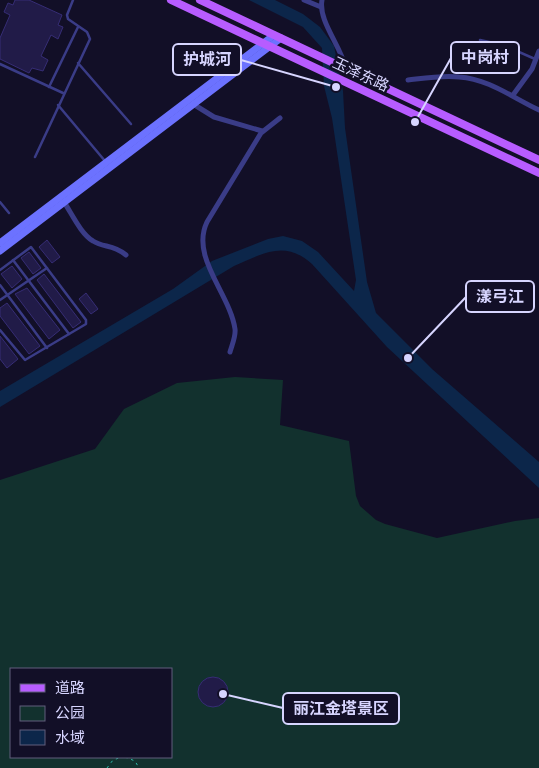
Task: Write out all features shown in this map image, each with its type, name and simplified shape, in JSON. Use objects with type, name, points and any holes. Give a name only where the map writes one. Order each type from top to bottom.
[{"type":"main road","name":"玉泽东路","points":[[171,0],[539,173]]},
{"type":"main road","name":"玉泽东路","points":[[200,0],[539,160]]},
{"type":"street","points":[[304,0],[320,7]]},
{"type":"street","points":[[322,0],[320,7],[323,20],[343,55],[346,69]]},
{"type":"street","points":[[0,251],[193,104],[277,36]]},
{"type":"street","points":[[0,243],[106,162],[266,45]]},
{"type":"street","points":[[512,95],[532,69],[539,50]]},
{"type":"street","points":[[408,80],[461,77],[478,80],[512,95],[539,110]]},
{"type":"street","points":[[193,104],[214,116],[262,132]]},
{"type":"street","points":[[230,352],[235,328],[217,280],[202,248],[204,228],[262,132],[280,118]]},
{"type":"street","points":[[64,202],[89,238],[96,243],[115,247],[126,255]]},
{"type":"lane","points":[[35,157],[63,93],[90,39],[87,32],[70,22],[68,18],[73,0]]},
{"type":"lane","points":[[49,87],[78,26]]},
{"type":"lane","points":[[480,40],[503,45],[535,60]]},
{"type":"lane","points":[[78,63],[130,124]]},
{"type":"lane","points":[[0,64],[63,93]]},
{"type":"lane","points":[[58,105],[106,162]]},
{"type":"lane","points":[[0,202],[10,213]]},
{"type":"lane","points":[[0,270],[31,247],[86,320],[86,324],[23,360],[0,330]]},
{"type":"lane","points":[[13,260],[69,334]]},
{"type":"lane","points":[[0,300],[47,268]]},
{"type":"lane","points":[[0,285],[47,348]]},
{"type":"path","points":[[107,768],[113,760],[119,758]]},
{"type":"path","points":[[128,758],[135,761],[139,768]]},
{"type":"green space","points":[[235,377],[283,380],[280,425],[349,441],[356,496],[360,506],[376,520],[437,538],[515,521],[539,518],[539,768],[0,768],[0,480],[95,449],[124,409],[177,383]]},
{"type":"water","points":[[249,0],[275,0],[303,14],[320,27],[334,46],[343,91],[345,128],[367,282],[376,313],[432,369],[539,462],[539,488],[387,347],[312,264],[302,256],[283,250],[273,251],[234,266],[0,407],[0,391],[173,289],[212,261],[268,239],[283,236],[302,241],[318,252],[354,291],[356,280],[332,118],[324,86],[322,48],[303,27]]},
{"type":"building","points":[[15,0],[29,0],[62,15],[58,25],[63,27],[58,39],[51,35],[41,56],[48,60],[43,71],[32,68],[29,73],[0,59],[0,38],[10,15],[4,12],[8,3],[13,5]]},
{"type":"building","points":[[47,240],[60,257],[52,263],[39,247]]},
{"type":"building","points":[[29,252],[41,268],[33,274],[21,258]]},
{"type":"building","points":[[12,266],[22,279],[12,288],[1,274]]},
{"type":"building","points":[[44,274],[81,322],[73,328],[37,280]]},
{"type":"building","points":[[27,288],[60,330],[49,339],[15,294]]},
{"type":"building","points":[[86,293],[98,309],[91,314],[79,299]]},
{"type":"building","points":[[7,303],[40,346],[29,354],[0,316],[0,308]]},
{"type":"building","points":[[0,336],[18,359],[7,368],[0,359]]},
{"type":"building","points":[[213,677],[224,681],[228,692],[224,703],[213,707],[202,703],[198,692],[202,681]]},
{"type":"place","name":"护城河","points":[[336,87]]},
{"type":"place","name":"中岗村","points":[[415,122]]},
{"type":"place","name":"漾弓江","points":[[408,358]]},
{"type":"place","name":"丽江金塔景区","points":[[223,694]]}]
